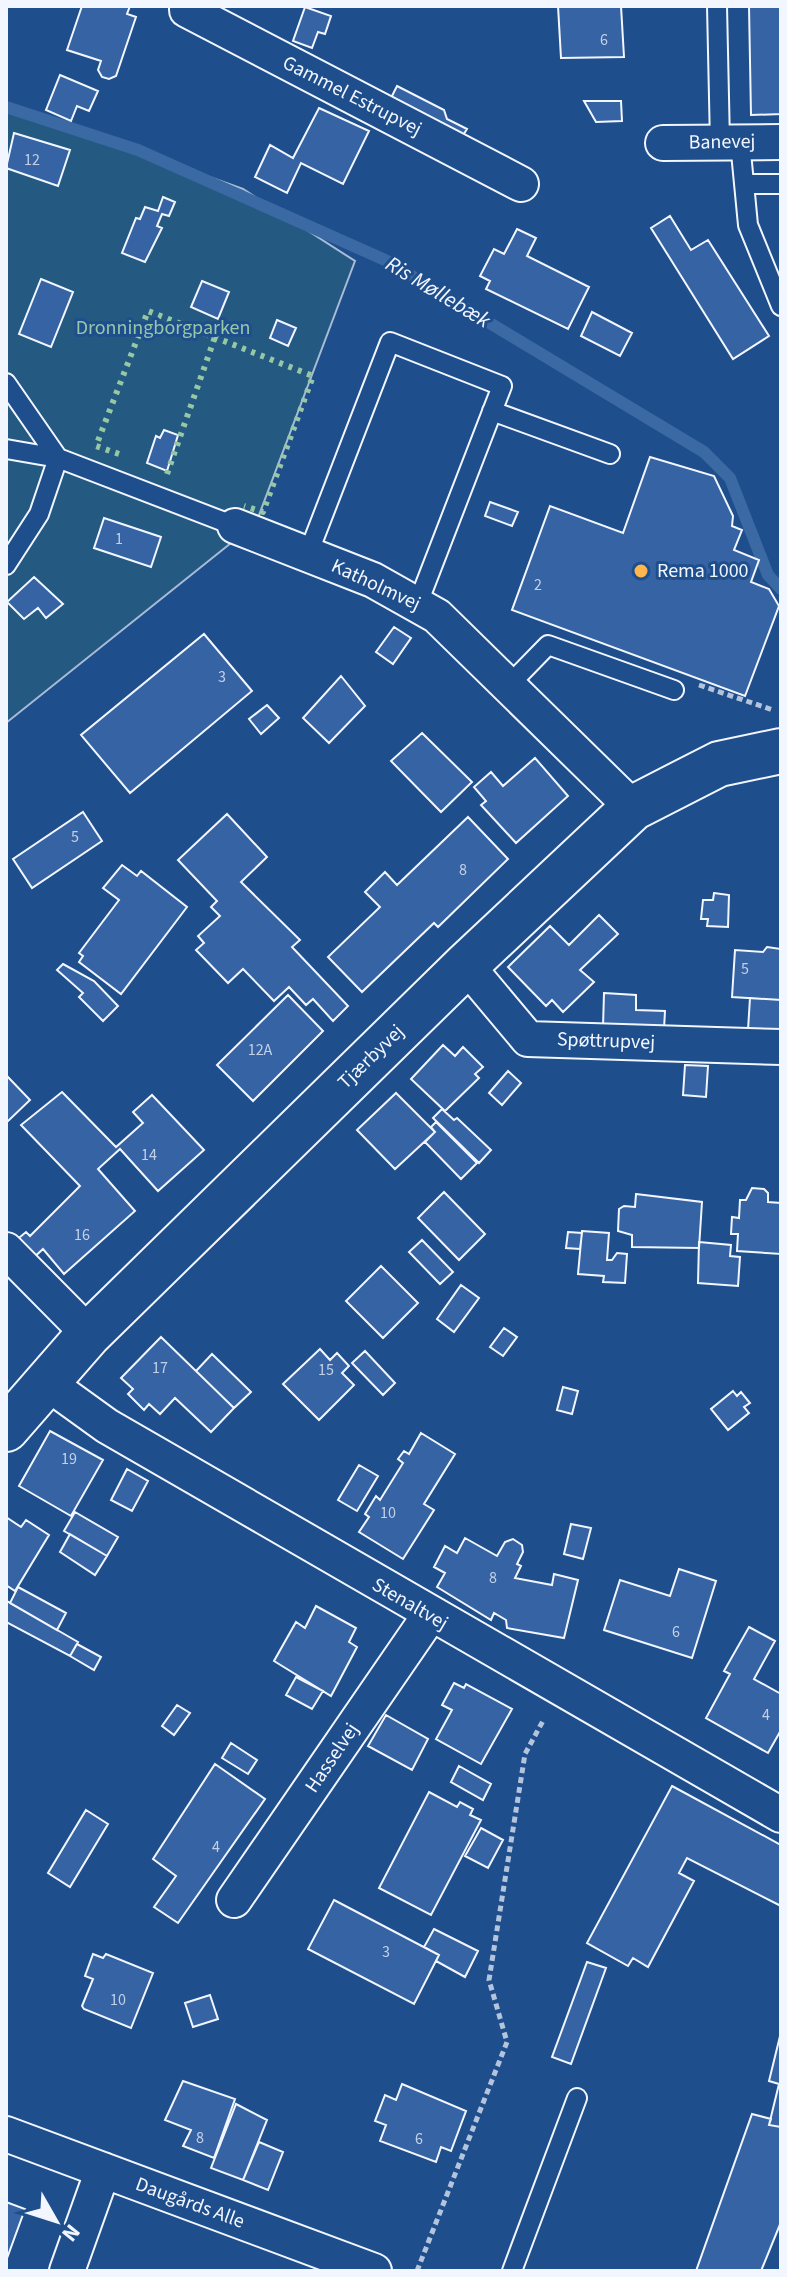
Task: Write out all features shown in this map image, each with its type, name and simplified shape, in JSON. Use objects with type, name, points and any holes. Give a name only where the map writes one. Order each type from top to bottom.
[{"type":"street","name":"Gammel Estrupvej","points":[[187,6],[187,10],[521,184]]},
{"type":"street","name":"Banevej","points":[[663,143],[781,142]]},
{"type":"street","name":"Katholmvej","points":[[235,526],[373,580],[437,616],[633,808]]},
{"type":"street","name":"Tjærbyvej","points":[[6,1429],[89,1334],[466,965],[633,808],[719,764],[781,751]]},
{"type":"street","name":"Spøttrupvej","points":[[466,965],[528,1039],[781,1047]]},
{"type":"street","points":[[6,1250],[89,1334]]},
{"type":"street","name":"Stenaltvej","points":[[46,1382],[107,1426],[781,1815]]},
{"type":"street","name":"Hasselvej","points":[[234,1900],[430,1615]]},
{"type":"street","name":"Daugårds Alle","points":[[6,2134],[374,2271]]},
{"type":"street","points":[[67,2271],[103,2170]]},
{"type":"lane","points":[[717,6],[730,142],[744,184],[748,225],[781,306]]},
{"type":"lane","points":[[744,184],[781,184]]},
{"type":"lane","points":[[308,554],[390,342],[502,386],[418,603]]},
{"type":"lane","points":[[6,383],[58,458],[39,514],[6,565]]},
{"type":"lane","points":[[492,411],[610,454]]},
{"type":"lane","name":"Katholmvej","points":[[6,449],[58,458],[235,526]]},
{"type":"lane","points":[[508,686],[548,645],[674,690]]},
{"type":"lane","points":[[512,2271],[577,2098]]},
{"type":"path","points":[[674,690],[701,684],[781,713]]},
{"type":"path","points":[[417,2271],[507,2042],[489,1980],[525,1754],[561,1690]]},
{"type":"green space","name":"Dronningborgparken","points":[[6,104],[243,189],[355,261],[256,523],[6,723]]},
{"type":"building","points":[[82,6],[130,6],[127,14],[136,17],[116,76],[109,79],[102,77],[98,70],[101,61],[67,50]]},
{"type":"building","points":[[558,6],[621,6],[624,57],[561,58]]},
{"type":"building","points":[[749,6],[781,6],[781,114],[751,115]]},
{"type":"building","points":[[305,7],[331,16],[325,34],[318,32],[312,48],[293,41]]},
{"type":"building","points":[[60,75],[98,91],[89,111],[77,106],[71,121],[46,110]]},
{"type":"building","points":[[397,86],[444,110],[447,119],[467,129],[462,137],[393,102],[392,96]]},
{"type":"building","points":[[584,101],[621,101],[622,121],[596,122]]},
{"type":"building","points":[[319,108],[369,131],[343,184],[301,163],[287,193],[255,177],[270,145],[293,158]]},
{"type":"building","points":[[14,133],[70,150],[58,186],[6,168]]},
{"type":"building","points":[[163,197],[175,202],[169,216],[162,214],[157,226],[162,228],[145,262],[122,253],[136,218],[140,219],[145,207],[158,211]]},
{"type":"building","points":[[670,216],[691,250],[708,240],[769,336],[733,359],[651,228]]},
{"type":"building","points":[[517,229],[536,238],[527,256],[589,287],[568,329],[486,289],[490,281],[480,276],[494,249],[504,254]]},
{"type":"building","points":[[41,279],[73,292],[51,347],[19,334]]},
{"type":"building","points":[[202,281],[229,292],[218,319],[191,307]]},
{"type":"building","points":[[592,312],[632,333],[620,356],[581,336]]},
{"type":"building","points":[[277,320],[296,328],[288,346],[270,338]]},
{"type":"building","points":[[164,430],[178,435],[167,471],[147,463],[156,436],[160,438]]},
{"type":"building","name":"Rema 1000","points":[[650,457],[714,476],[733,516],[732,526],[742,530],[734,550],[759,560],[751,582],[769,589],[779,606],[745,696],[512,610],[550,506],[623,533]]},
{"type":"building","points":[[490,502],[518,512],[512,526],[485,516]]},
{"type":"building","points":[[104,518],[161,537],[151,567],[94,548]]},
{"type":"building","points":[[34,577],[63,604],[46,618],[38,608],[24,619],[7,602]]},
{"type":"building","points":[[394,627],[411,638],[393,664],[376,652]]},
{"type":"building","points":[[204,634],[252,691],[130,793],[81,735]]},
{"type":"building","points":[[341,676],[365,706],[329,743],[303,718]]},
{"type":"building","points":[[267,705],[279,718],[261,734],[249,719]]},
{"type":"building","points":[[422,733],[472,782],[441,812],[391,761]]},
{"type":"building","points":[[535,758],[568,796],[516,843],[481,805],[486,801],[474,787],[491,772],[503,786]]},
{"type":"building","points":[[83,812],[102,841],[32,888],[13,859]]},
{"type":"building","points":[[227,814],[267,857],[241,882],[300,940],[292,947],[348,1006],[333,1021],[313,999],[306,1005],[289,987],[274,1001],[243,969],[228,983],[196,950],[204,943],[198,936],[220,916],[211,907],[217,901],[178,860]]},
{"type":"building","points":[[468,817],[508,859],[438,927],[434,923],[362,992],[328,957],[380,907],[365,892],[385,872],[397,885]]},
{"type":"building","points":[[122,865],[137,876],[141,871],[187,907],[121,994],[79,962],[83,956],[79,953],[119,900],[103,888]]},
{"type":"building","points":[[714,893],[729,895],[728,927],[707,926],[708,919],[701,919],[703,900],[713,900]]},
{"type":"building","points":[[599,915],[618,934],[580,970],[594,982],[563,1012],[552,1000],[546,1006],[508,967],[550,926],[569,945]]},
{"type":"building","points":[[767,947],[781,949],[781,1000],[732,997],[735,950],[763,952]]},
{"type":"building","points":[[63,964],[94,981],[118,1006],[103,1021],[79,997],[83,993],[57,970]]},
{"type":"building","points":[[604,993],[636,995],[636,1010],[665,1011],[664,1029],[603,1027]]},
{"type":"building","points":[[288,995],[323,1031],[253,1101],[217,1065]]},
{"type":"building","points":[[750,998],[781,1000],[781,1032],[748,1030]]},
{"type":"building","points":[[443,1045],[455,1056],[463,1047],[483,1067],[475,1074],[479,1078],[445,1111],[411,1079]]},
{"type":"building","points":[[685,1065],[708,1066],[706,1097],[683,1095]]},
{"type":"building","points":[[508,1071],[521,1083],[502,1105],[489,1093]]},
{"type":"building","points":[[6,1075],[30,1100],[6,1123]]},
{"type":"building","points":[[62,1092],[116,1147],[143,1123],[133,1112],[152,1095],[204,1150],[158,1191],[120,1149],[98,1169],[135,1211],[64,1274],[43,1249],[31,1260],[14,1242],[26,1232],[30,1236],[80,1186],[21,1125]]},
{"type":"building","points":[[396,1093],[435,1132],[395,1169],[357,1130]]},
{"type":"building","points":[[442,1109],[454,1120],[457,1118],[491,1150],[479,1163],[433,1118]]},
{"type":"building","points":[[436,1122],[477,1163],[461,1179],[425,1142],[435,1132],[431,1127]]},
{"type":"building","points":[[752,1188],[764,1189],[768,1193],[768,1202],[781,1203],[781,1254],[737,1251],[738,1234],[731,1234],[732,1217],[739,1218],[740,1200],[746,1200]]},
{"type":"building","points":[[444,1192],[485,1234],[459,1260],[418,1218]]},
{"type":"building","points":[[636,1194],[702,1202],[699,1248],[632,1247],[632,1235],[618,1231],[619,1209],[635,1207]]},
{"type":"building","points":[[582,1231],[609,1233],[607,1260],[612,1260],[617,1253],[627,1254],[625,1283],[603,1282],[604,1276],[578,1274]]},
{"type":"building","points":[[568,1232],[582,1233],[580,1249],[566,1248]]},
{"type":"building","points":[[422,1240],[453,1272],[440,1284],[409,1252]]},
{"type":"building","points":[[699,1242],[731,1245],[730,1256],[740,1257],[738,1286],[698,1283]]},
{"type":"building","points":[[381,1266],[418,1303],[383,1338],[346,1301]]},
{"type":"building","points":[[461,1285],[479,1298],[454,1332],[437,1319]]},
{"type":"building","points":[[504,1328],[517,1337],[503,1356],[490,1347]]},
{"type":"building","points":[[161,1337],[234,1408],[211,1432],[175,1398],[160,1414],[149,1404],[144,1410],[128,1394],[133,1389],[121,1378]]},
{"type":"building","points":[[320,1349],[330,1360],[337,1353],[349,1366],[342,1373],[354,1385],[319,1420],[283,1384]]},
{"type":"building","points":[[365,1351],[395,1383],[383,1395],[352,1363]]},
{"type":"building","points":[[212,1354],[251,1392],[234,1408],[196,1371]]},
{"type":"building","points":[[563,1387],[578,1391],[572,1414],[557,1410]]},
{"type":"building","points":[[733,1391],[737,1396],[741,1392],[750,1403],[744,1407],[749,1413],[728,1430],[711,1409]]},
{"type":"building","points":[[50,1431],[103,1460],[71,1516],[19,1486]]},
{"type":"building","points":[[421,1433],[455,1454],[424,1504],[434,1510],[403,1559],[359,1532],[369,1517],[365,1514],[376,1496],[380,1500],[403,1463],[398,1459],[404,1451],[409,1454]]},
{"type":"building","points":[[359,1465],[378,1476],[357,1511],[338,1500]]},
{"type":"building","points":[[127,1469],[148,1481],[132,1511],[111,1500]]},
{"type":"building","points":[[75,1512],[118,1537],[107,1556],[64,1531]]},
{"type":"building","points":[[6,1517],[21,1527],[26,1520],[49,1535],[15,1591],[6,1585]]},
{"type":"building","points":[[571,1524],[591,1528],[583,1559],[564,1554]]},
{"type":"building","points":[[70,1534],[107,1556],[95,1575],[60,1552]]},
{"type":"building","points":[[465,1538],[497,1556],[505,1542],[513,1539],[522,1545],[523,1552],[517,1564],[521,1566],[515,1578],[552,1585],[554,1574],[578,1580],[564,1638],[507,1628],[506,1620],[494,1613],[491,1620],[437,1587],[445,1573],[434,1567],[445,1546],[457,1553]]},
{"type":"building","points":[[679,1569],[716,1581],[692,1658],[604,1630],[620,1580],[670,1596]]},
{"type":"building","points":[[18,1587],[66,1613],[57,1630],[10,1603]]},
{"type":"building","points":[[7,1601],[78,1642],[70,1656],[6,1622]]},
{"type":"building","points":[[316,1606],[356,1628],[349,1642],[357,1647],[331,1696],[274,1661],[296,1622],[305,1628]]},
{"type":"building","points":[[749,1627],[775,1641],[754,1679],[781,1694],[781,1730],[768,1753],[706,1718],[730,1674],[724,1671]]},
{"type":"building","points":[[77,1644],[101,1657],[94,1670],[70,1656]]},
{"type":"building","points":[[296,1677],[323,1691],[312,1709],[286,1695]]},
{"type":"building","points":[[454,1683],[464,1688],[466,1684],[512,1709],[481,1764],[436,1739],[452,1710],[442,1705]]},
{"type":"building","points":[[177,1705],[190,1713],[174,1735],[162,1726]]},
{"type":"building","points":[[386,1715],[428,1739],[412,1770],[368,1746]]},
{"type":"building","points":[[231,1743],[257,1760],[248,1774],[222,1758]]},
{"type":"building","points":[[215,1764],[265,1799],[178,1923],[154,1907],[176,1876],[153,1859]]},
{"type":"building","points":[[459,1766],[491,1784],[483,1800],[451,1782]]},
{"type":"building","points":[[672,1786],[781,1845],[781,1906],[687,1858],[679,1873],[694,1881],[648,1967],[633,1958],[628,1966],[587,1943]]},
{"type":"building","points":[[429,1792],[457,1807],[460,1802],[473,1809],[470,1815],[481,1820],[431,1915],[379,1888]]},
{"type":"building","points":[[86,1810],[108,1824],[70,1887],[48,1873]]},
{"type":"building","points":[[481,1828],[503,1840],[488,1868],[465,1856]]},
{"type":"building","points":[[334,1900],[439,1955],[414,2004],[308,1949]]},
{"type":"building","points":[[434,1929],[478,1951],[465,1977],[436,1961],[439,1955],[424,1947]]},
{"type":"building","points":[[93,1954],[103,1958],[106,1954],[153,1973],[131,2028],[82,2006],[93,1979],[85,1976]]},
{"type":"building","points":[[587,1962],[606,1968],[571,2064],[552,2057]]},
{"type":"building","points":[[210,1995],[218,2019],[193,2027],[185,2003]]},
{"type":"building","points":[[781,2032],[781,2127],[769,2125],[779,2084],[769,2081]]},
{"type":"building","points":[[183,2081],[235,2099],[214,2158],[183,2146],[191,2130],[165,2120]]},
{"type":"building","points":[[402,2084],[466,2111],[451,2151],[441,2147],[436,2162],[380,2141],[386,2125],[375,2121],[385,2095],[396,2100]]},
{"type":"building","points":[[236,2104],[267,2120],[243,2180],[211,2168]]},
{"type":"building","points":[[752,2114],[771,2119],[769,2125],[781,2127],[781,2222],[761,2271],[696,2271]]},
{"type":"building","points":[[259,2142],[283,2152],[268,2190],[243,2180]]},
{"type":"building","points":[[6,2202],[25,2209],[6,2261]]},
{"type":"waterway","name":"Ris Møllebæk","points":[[6,107],[138,150],[385,260],[704,452],[730,478],[768,575],[781,589]]},
{"type":"hedge","points":[[119,454],[96,446],[148,311],[313,376],[263,512],[244,506]]},
{"type":"hedge","points":[[167,474],[215,337]]},
{"type":"place","name":"Rema 1000","points":[[641,571]]}]
